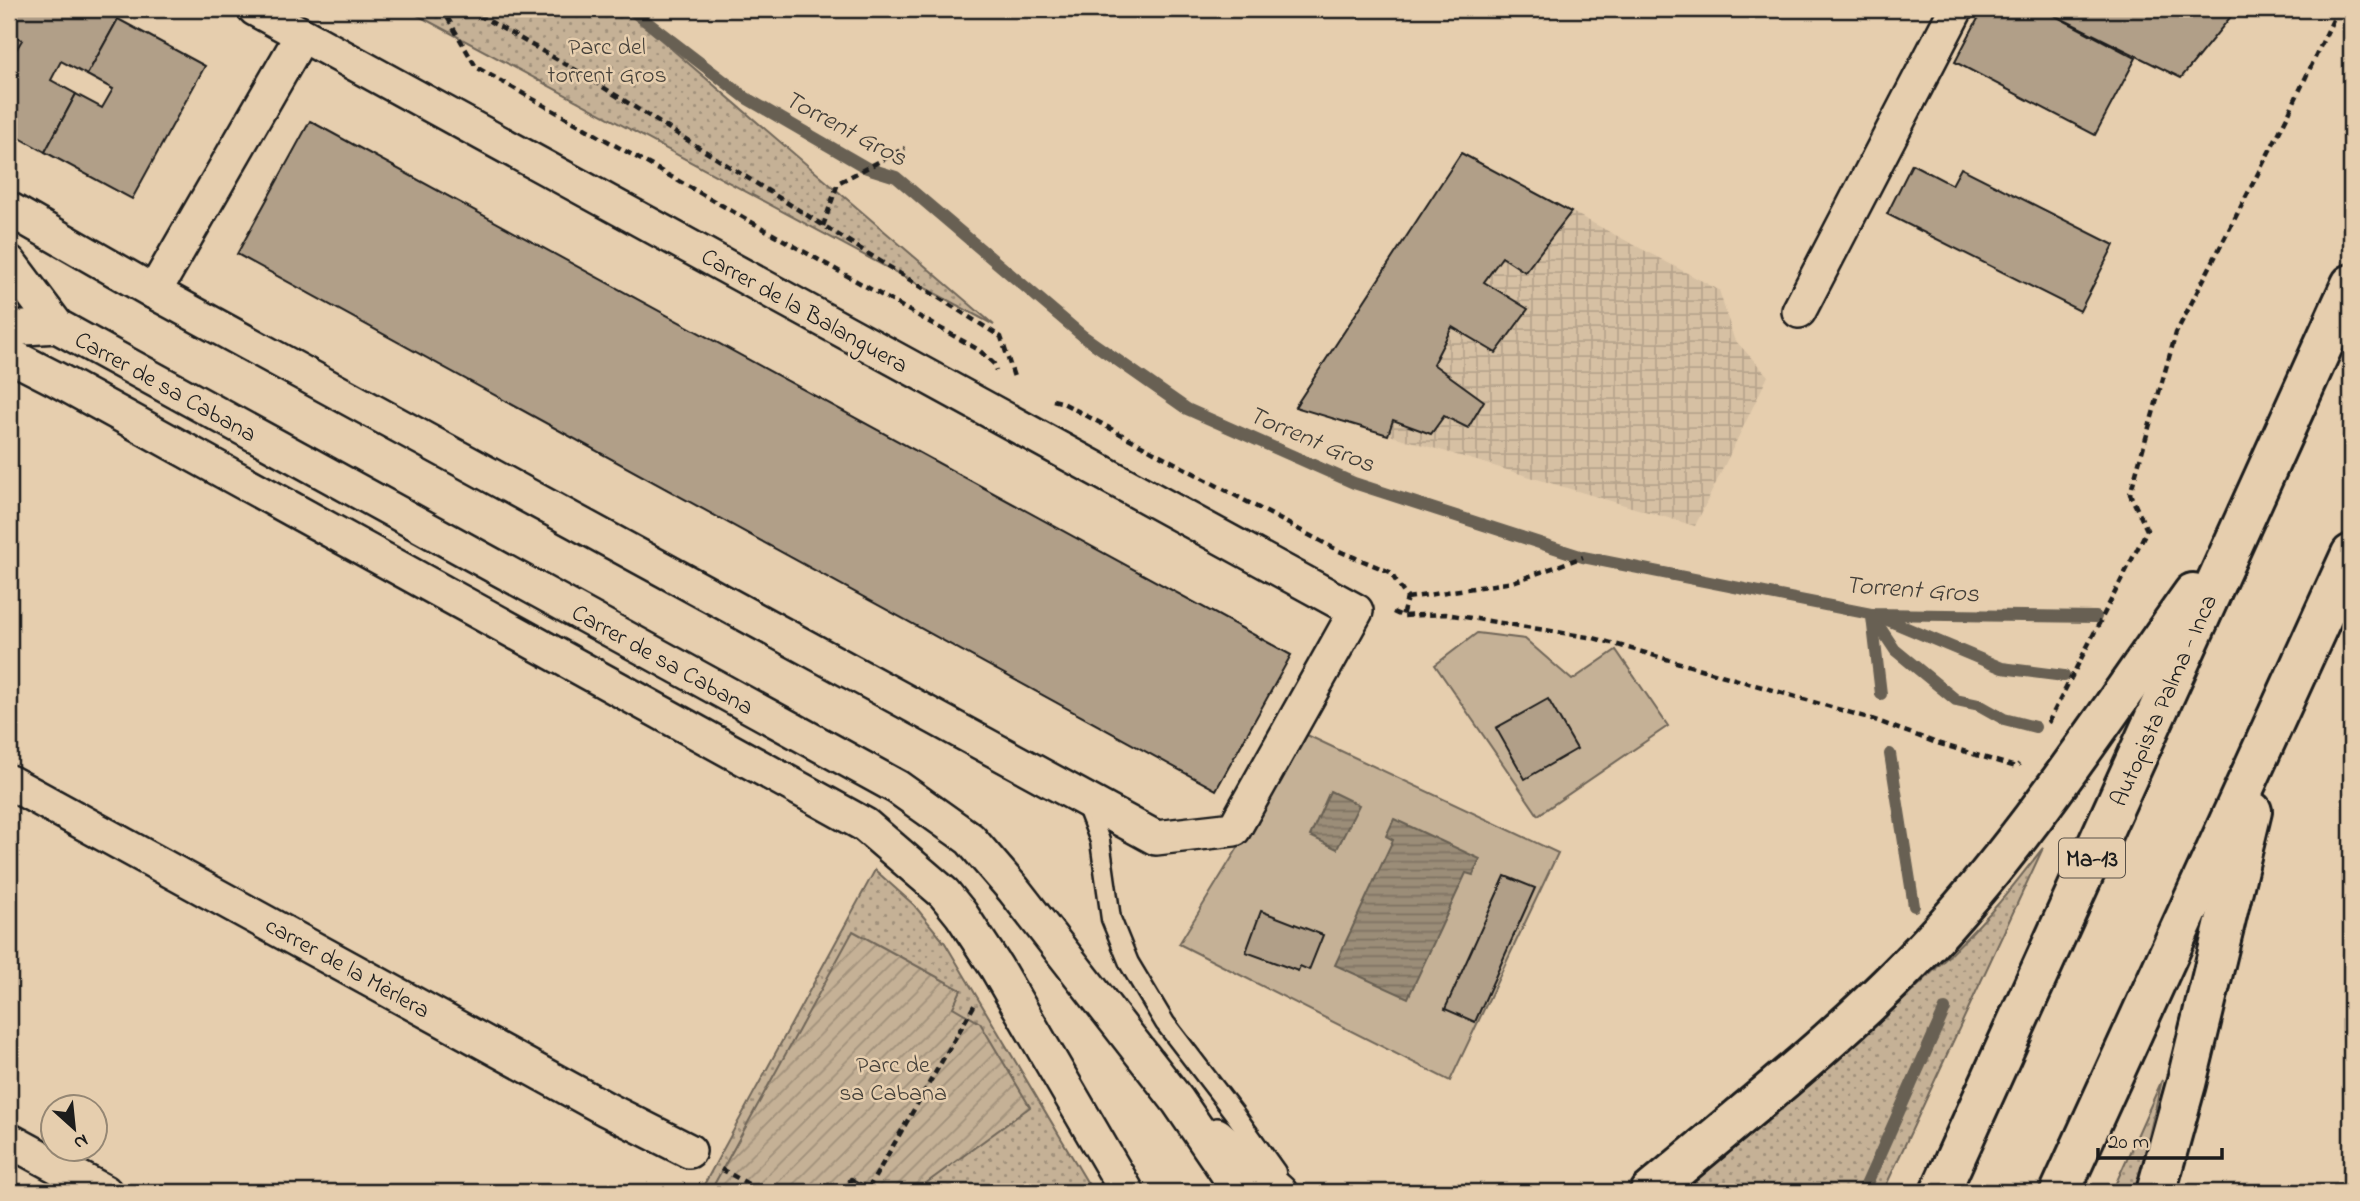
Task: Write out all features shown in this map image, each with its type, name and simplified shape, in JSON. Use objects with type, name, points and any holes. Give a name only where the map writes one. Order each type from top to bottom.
[{"type":"highway","name":"Autopista Palma - Inca","points":[[1940,1192],[2351,284]]},
{"type":"highway","points":[[1650,1192],[1871,1000],[1948,922],[2024,829],[2244,523]]},
{"type":"highway","points":[[2060,1192],[2351,554]]},
{"type":"highway","points":[[2156,1192],[2186,1084],[2273,726]]},
{"type":"street","name":"Carrer de la Balanguera","points":[[255,9],[1356,611],[1234,829],[1156,838],[1084,798]]},
{"type":"street","points":[[1800,311],[1956,9]]},
{"type":"street","points":[[154,292],[302,35]]},
{"type":"street","points":[[9,209],[154,292],[1084,798]]},
{"type":"street","name":"Carrer de sa Cabana","points":[[9,262],[57,326],[897,787],[945,819],[970,839],[1014,890],[1178,1101],[1240,1192]]},
{"type":"street","name":"Carrer de sa Cabana","points":[[9,329],[57,326]]},
{"type":"street","points":[[9,355],[865,825],[944,893],[961,914],[996,967],[1127,1192]]},
{"type":"street","name":"carrer de la Mèrlera","points":[[9,782],[606,1109],[689,1151]]},
{"type":"street","name":"Carrer de sa Cabana","points":[[1178,1101],[1280,1192]]},
{"type":"street","points":[[9,1140],[54,1180],[105,1192]]},
{"type":"lane","points":[[1084,798],[1100,841],[1111,919],[1129,963],[1165,1023],[1290,1192]]},
{"type":"path","points":[[440,9],[443,9],[476,68],[979,350],[994,364],[997,376]]},
{"type":"path","points":[[468,9],[574,69],[1001,337],[1015,381]]},
{"type":"path","points":[[2044,731],[2147,530],[2130,494],[2176,333],[2287,117],[2338,9]]},
{"type":"path","points":[[824,226],[838,183],[905,148]]},
{"type":"path","points":[[1050,399],[1061,402],[1339,551],[1390,572],[1407,598],[1402,616]]},
{"type":"path","points":[[1407,598],[1513,582],[1583,557]]},
{"type":"path","points":[[1390,610],[1402,616],[1446,614],[1594,638],[1872,719],[1934,742],[2016,767],[2023,759]]},
{"type":"path","points":[[843,1192],[851,1179],[868,1189],[996,967]]},
{"type":"path","points":[[689,1151],[763,1192]]},
{"type":"shaded area","points":[[1461,153],[1719,290],[1734,339],[1768,376],[1695,526],[1295,407]]},
{"type":"shaded area","points":[[1330,791],[1359,805],[1337,849],[1310,836]]},
{"type":"shaded area","points":[[1394,819],[1480,859],[1473,875],[1466,873],[1408,998],[1335,965],[1393,840],[1386,836]]},
{"type":"green space","name":"Parc del torrent Gros","points":[[406,9],[625,9],[994,325]]},
{"type":"green space","points":[[1477,633],[1525,639],[1572,680],[1616,650],[1668,726],[1538,815],[1435,665]]},
{"type":"green space","points":[[1307,735],[1558,853],[1450,1081],[1179,944]]},
{"type":"green space","points":[[2043,848],[1883,1192],[1683,1192],[1840,1058],[1916,988],[1996,906]]},
{"type":"green space","name":"Parc de sa Cabana","points":[[875,870],[914,905],[945,943],[1093,1192],[700,1192]]},
{"type":"green space","name":"Parc de sa Cabana","points":[[853,931],[961,990],[953,1007],[980,1023],[1030,1107],[914,1192],[710,1192]]},
{"type":"green space","points":[[2162,1080],[2136,1192],[2112,1192]]},
{"type":"building","points":[[10,9],[100,9],[118,19],[87,75],[61,61],[51,80],[76,94],[45,152],[9,132],[9,57],[11,58],[22,40],[9,32]]},
{"type":"building","points":[[1983,9],[2042,9],[2136,58],[2095,135],[1955,62]]},
{"type":"building","points":[[2042,9],[2237,9],[2181,78]]},
{"type":"building","points":[[118,19],[205,66],[132,199],[45,152],[76,94],[102,108],[113,89],[87,75]]},
{"type":"building","points":[[310,121],[1291,655],[1216,790],[237,254]]},
{"type":"building","points":[[1461,153],[1571,212],[1525,272],[1502,257],[1484,282],[1528,309],[1496,353],[1452,327],[1433,364],[1484,401],[1468,428],[1444,416],[1431,434],[1393,420],[1388,435],[1295,407]]},
{"type":"building","points":[[1912,164],[1952,185],[1961,168],[2114,245],[2080,311],[1887,214]]},
{"type":"building","points":[[1548,699],[1577,749],[1525,779],[1496,728]]},
{"type":"building","points":[[1505,876],[1535,888],[1475,1022],[1445,1009]]},
{"type":"building","points":[[1261,911],[1323,935],[1309,970],[1300,966],[1298,971],[1246,952]]},
{"type":"building","points":[[851,1179],[868,1189],[866,1192],[843,1192]]},
{"type":"waterway","name":"Torrent Gros","points":[[630,9],[746,98],[867,168],[896,177],[1083,336],[1187,409],[1354,483],[1583,557],[1871,614],[2096,617]]},
{"type":"waterway","points":[[1871,614],[1895,650],[1956,700],[1979,705],[2004,719],[2035,727]]},
{"type":"waterway","points":[[1878,616],[2002,668],[2064,676]]},
{"type":"waterway","points":[[1872,617],[1881,694]]},
{"type":"waterway","points":[[1890,754],[1914,906]]},
{"type":"waterway","points":[[1863,1192],[1945,1009]]}]
